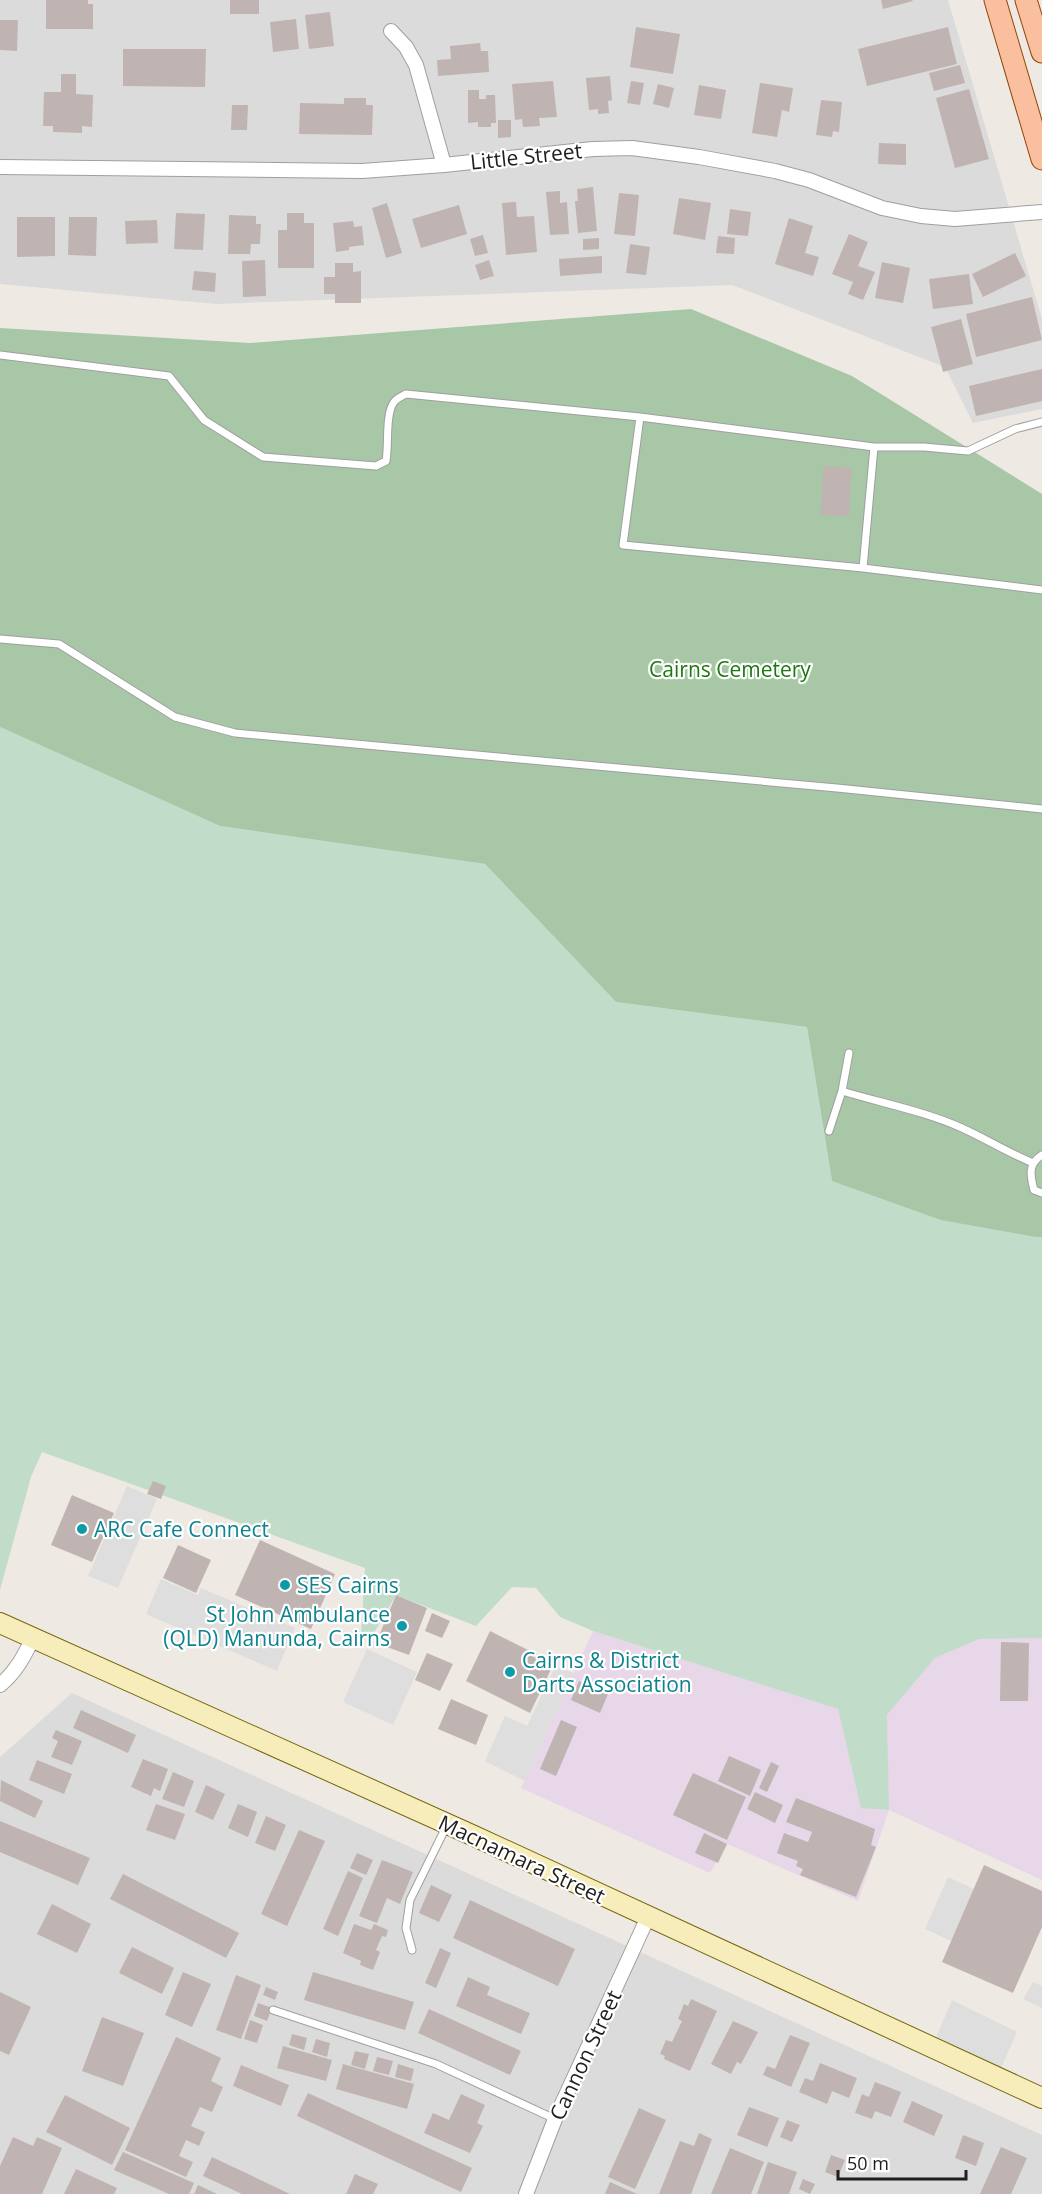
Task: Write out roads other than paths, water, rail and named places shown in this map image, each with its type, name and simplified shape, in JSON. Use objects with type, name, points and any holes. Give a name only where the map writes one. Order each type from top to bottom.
[{"type":"main road","points":[[995,0],[1042,159]]},
{"type":"main road","points":[[1026,0],[1042,52]]},
{"type":"street","points":[[391,30],[406,47],[416,65],[444,165]]},
{"type":"street","name":"Little Street","points":[[0,167],[362,171],[444,165],[593,149],[632,148],[775,171],[809,180],[882,208],[921,216],[955,219],[1042,212]]},
{"type":"street","name":"Macnamara Street","points":[[0,1623],[447,1824],[1042,2098]]},
{"type":"street","points":[[0,1685],[21,1662],[33,1638]]},
{"type":"street","name":"Cannon Street","points":[[526,2194],[555,2120],[648,1917]]},
{"type":"lane","points":[[0,355],[170,376],[204,420],[263,457],[376,466],[386,461],[389,412],[395,400],[406,394],[640,417],[874,447],[924,447],[968,451],[1015,429],[1042,422]]},
{"type":"lane","points":[[640,417],[623,545],[863,568],[1042,590]]},
{"type":"lane","points":[[863,568],[874,447]]},
{"type":"lane","points":[[0,639],[59,644],[175,717],[235,733],[1042,809]]},
{"type":"lane","points":[[829,1131],[842,1091],[849,1053]]},
{"type":"lane","points":[[842,1091],[917,1112],[962,1128],[1033,1163]]},
{"type":"lane","points":[[1042,1155],[1034,1160],[1029,1174],[1034,1190],[1042,1193]]},
{"type":"lane","points":[[412,1950],[406,1928],[410,1900],[447,1824]]},
{"type":"lane","points":[[273,2010],[436,2064],[555,2120]]},
{"type":"place","name":"ARC Cafe Connect","points":[[82,1529]]},
{"type":"place","name":"SES Cairns","points":[[285,1585]]},
{"type":"place","name":"St John Ambulance (QLD) Manunda, Cairns","points":[[402,1626]]},
{"type":"place","name":"Cairns & District Darts Association","points":[[510,1672]]},
{"type":"park label","name":"Cairns Cemetery","points":[[730,669]]}]
